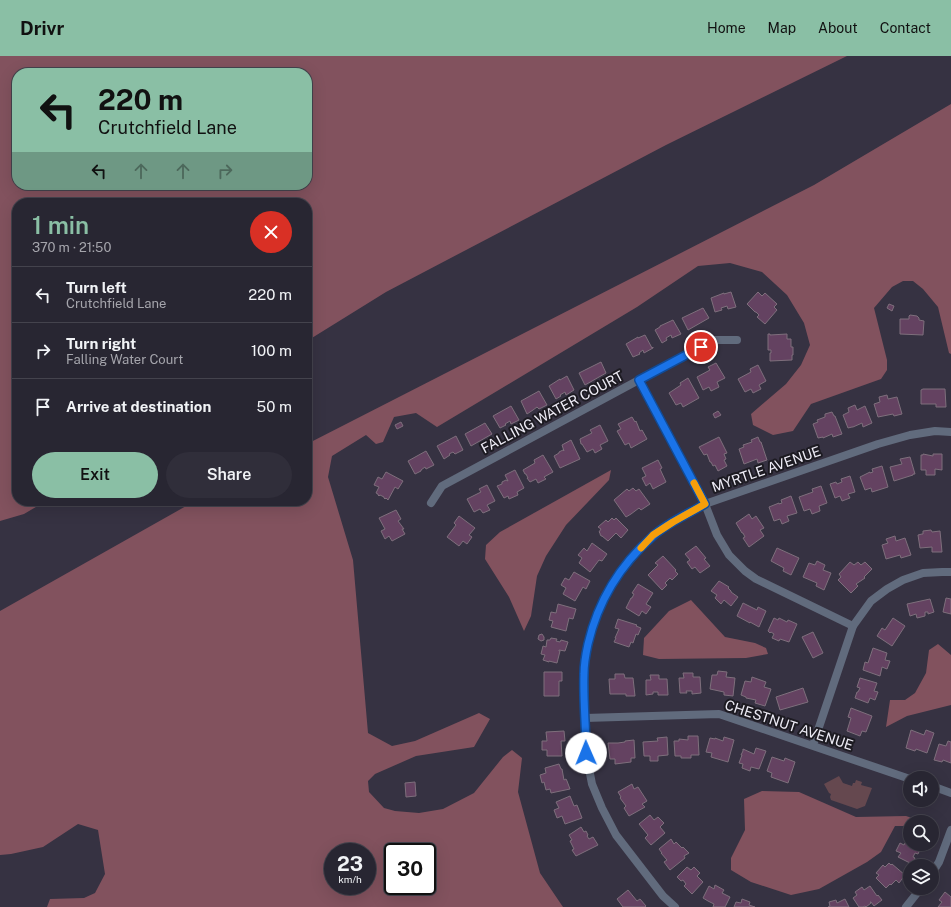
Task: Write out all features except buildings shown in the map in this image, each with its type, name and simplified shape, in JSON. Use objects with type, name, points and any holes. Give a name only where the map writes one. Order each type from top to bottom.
[{"type":"street","name":"FALLING WATER COURT","points":[[431,503],[442,486],[713,340],[737,340]]},
{"type":"street","points":[[639,380],[705,504],[716,535],[729,555],[756,579],[778,591],[853,626]]},
{"type":"street","name":"MYRTLE AVENUE","points":[[675,907],[663,896],[616,835],[592,784],[586,753],[584,672],[586,653],[593,626],[605,596],[619,574],[653,535],[705,504],[878,444],[910,435],[935,431],[951,432]]},
{"type":"street","points":[[813,745],[853,626],[871,601],[887,589],[903,580],[923,573],[951,572]]},
{"type":"street","name":"CHESTNUT AVENUE","points":[[585,718],[720,714],[903,777]]},
{"type":"street","points":[[939,789],[951,793]]},
{"type":"street","points":[[939,862],[951,830]]},
{"type":"street","points":[[906,907],[915,895]]},
{"type":"shaded area","points":[[0,56],[847,56],[666,145],[386,292],[312,338],[312,198],[12,198],[12,506],[38,506],[24,514],[0,521]]},
{"type":"shaded area","points":[[951,104],[951,354],[949,353],[938,307],[923,289],[913,281],[903,281],[892,287],[874,308],[887,360],[887,370],[881,379],[811,404],[793,431],[773,435],[753,425],[751,414],[786,384],[801,365],[810,345],[804,323],[787,295],[762,272],[730,263],[698,266],[637,307],[437,427],[416,413],[394,417],[383,442],[376,444],[366,435],[332,456],[328,477],[353,560],[368,733],[392,746],[415,741],[479,713],[490,719],[474,747],[416,756],[375,774],[368,781],[369,792],[384,808],[395,811],[419,813],[443,809],[474,793],[503,757],[512,750],[522,758],[518,792],[540,873],[563,907],[47,907],[50,899],[84,898],[95,893],[105,874],[98,830],[78,824],[43,847],[0,855],[0,611],[186,506],[312,506],[312,441],[814,185]]},
{"type":"shaded area","points":[[611,470],[609,480],[566,525],[546,556],[537,576],[531,616],[524,631],[509,597],[485,559],[486,545],[500,532]]},
{"type":"shaded area","points":[[691,600],[725,637],[755,643],[766,648],[768,654],[746,658],[659,659],[643,655],[644,638],[669,611]]},
{"type":"shaded area","points":[[938,644],[951,655],[951,705],[907,716],[886,727],[890,700],[905,700],[915,693],[926,673],[929,650]]},
{"type":"shaded area","points":[[839,776],[843,783],[852,786],[856,780],[862,782],[861,785],[872,788],[865,806],[857,809],[831,800],[831,794],[824,784]]},
{"type":"shaded area","points":[[762,791],[799,792],[856,817],[903,816],[903,826],[895,826],[881,852],[867,862],[819,889],[791,895],[751,882],[731,870],[731,858],[745,830],[744,799]]},
{"type":"slow traffic","points":[[641,548],[653,535],[705,504],[694,483]]},
{"type":"route","points":[[586,753],[584,672],[586,653],[593,626],[605,596],[619,574],[653,535],[705,504],[639,380],[701,347]]}]
